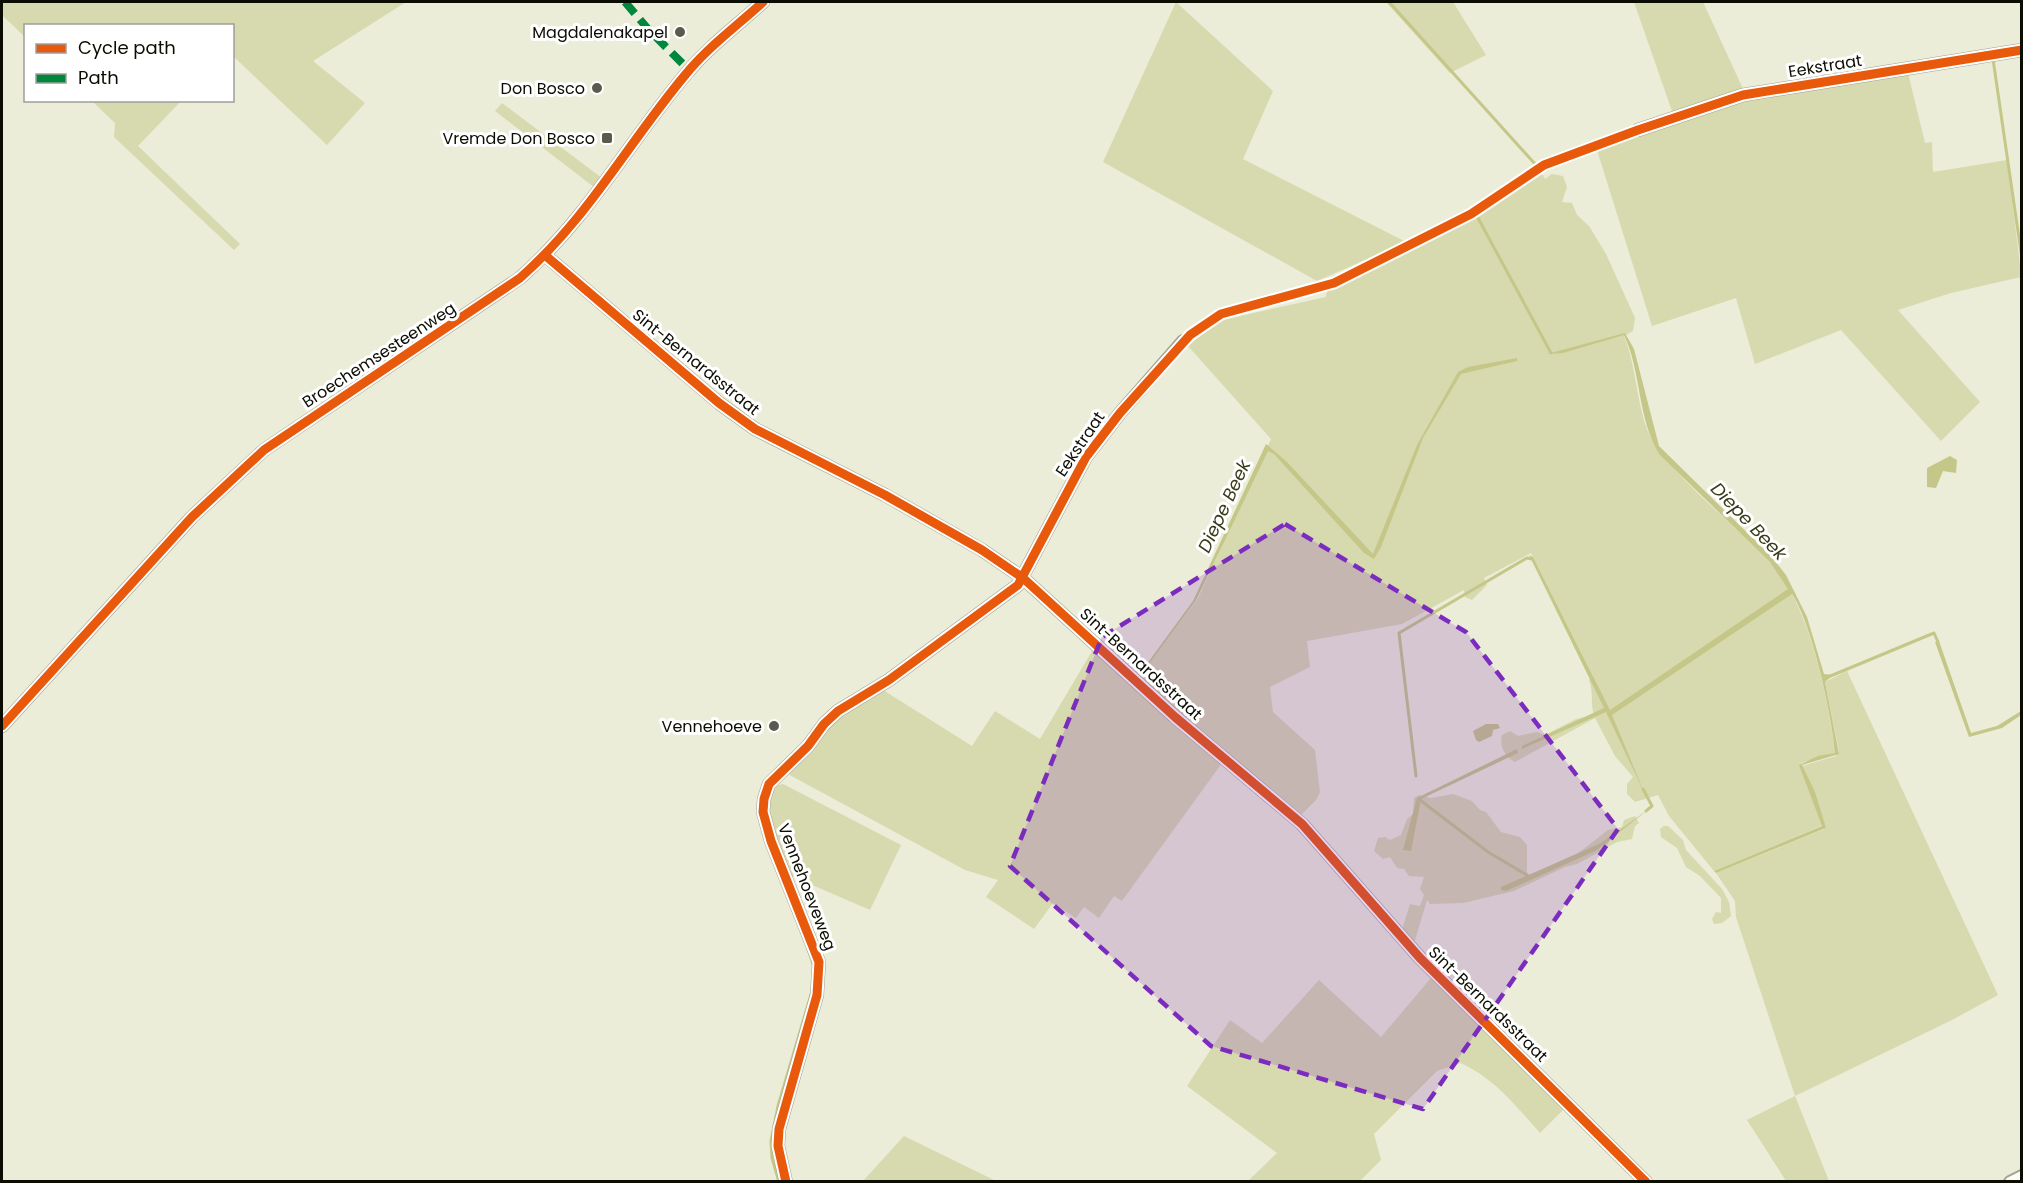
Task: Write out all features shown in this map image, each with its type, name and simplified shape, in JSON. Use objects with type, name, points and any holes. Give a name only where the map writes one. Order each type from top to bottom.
[{"type":"street","name":"Broechemsesteenweg","points":[[2,726],[192,517],[264,450],[520,278],[546,256],[573,226],[687,73],[763,2]]},
{"type":"street","name":"Eekstraat","points":[[1638,130],[1743,95],[2022,50]]},
{"type":"street","name":"Sint-Bernardsstraat","points":[[546,256],[718,403],[755,429],[885,495],[982,549],[1023,578],[1175,717],[1302,824],[1419,958],[1646,1182]]},
{"type":"street","name":"Eekstraat","points":[[1023,578],[1086,457],[1119,413],[1183,341]]},
{"type":"street","name":"Vennehoeveweg","points":[[786,1182],[778,1146],[779,1129],[816,995],[819,962],[771,841],[764,812],[766,791],[775,777],[804,751],[824,724],[838,711],[889,680],[937,646],[1010,593],[1023,578]]},
{"type":"street","points":[[2010,1182],[2022,1176]]},
{"type":"highlighted area","points":[[1285,524],[1466,632],[1618,829],[1423,1109],[1211,1046],[1010,866],[1102,637]]},
{"type":"shaded area","points":[[2,2],[406,2],[313,61],[365,103],[327,145],[234,57],[234,24],[24,24],[24,36],[2,15]]},
{"type":"shaded area","points":[[1176,2],[1273,91],[1243,159],[1406,242],[1317,281],[1103,162]]},
{"type":"shaded area","points":[[1386,2],[1453,2],[1486,55],[1450,73]]},
{"type":"shaded area","points":[[1634,2],[1703,2],[1744,91],[1673,114]]},
{"type":"shaded area","points":[[1908,73],[1925,143],[1932,142],[1933,172],[2007,160],[2021,273],[2021,277],[1951,293],[1898,310],[1980,402],[1941,441],[1841,330],[1755,364],[1736,298],[1652,326],[1597,150],[1744,99]]},
{"type":"shaded area","points":[[93,102],[180,102],[138,146],[240,244],[234,250],[114,137],[115,123]]},
{"type":"shaded area","points":[[502,103],[602,178],[594,187],[495,111]]},
{"type":"shaded area","points":[[1541,172],[1545,179],[1552,174],[1563,176],[1567,187],[1562,202],[1572,203],[1577,215],[1589,226],[1606,254],[1635,318],[1633,331],[1624,336],[1632,362],[1640,405],[1653,441],[1678,473],[1770,562],[1796,601],[1822,679],[1835,753],[1801,763],[1802,766],[1836,756],[1839,751],[1825,682],[1847,671],[1998,995],[1952,1020],[1795,1096],[1736,917],[1735,901],[1716,873],[1825,829],[1823,825],[1714,871],[1669,816],[1658,795],[1635,802],[1627,794],[1627,784],[1633,777],[1615,756],[1595,718],[1515,762],[1508,757],[1502,747],[1501,739],[1502,735],[1510,731],[1518,736],[1537,732],[1545,735],[1576,719],[1594,715],[1589,680],[1593,676],[1531,553],[1484,578],[1487,585],[1472,600],[1465,597],[1464,590],[1402,624],[1307,641],[1310,667],[1270,687],[1273,712],[1315,750],[1320,792],[1316,800],[1300,816],[1192,726],[1140,676],[1198,598],[1271,439],[1188,346],[1212,326],[1226,319],[1326,297],[1327,290],[1431,240]]},
{"type":"shaded area","points":[[1625,333],[1634,349],[1659,446],[1771,556],[1786,575],[1807,617],[1824,674],[1833,675],[1825,682],[1839,754],[1802,765],[1815,792],[1826,828],[1716,873],[1714,871],[1822,826],[1799,765],[1818,756],[1835,753],[1833,736],[1814,647],[1792,594],[1612,715],[1644,792],[1606,712],[1522,749],[1522,746],[1604,708],[1529,555],[1533,557],[1610,710],[1788,589],[1770,562],[1660,455],[1647,426],[1634,365],[1624,335],[1563,353],[1547,354]]},
{"type":"shaded area","points":[[1517,358],[1517,361],[1461,374],[1423,438],[1381,547],[1374,559],[1364,553],[1274,454],[1268,451],[1196,600],[1141,675],[1132,669],[1141,672],[1193,601],[1266,444],[1286,461],[1373,554],[1417,445],[1458,372],[1468,367]]},
{"type":"shaded area","points":[[1950,456],[1957,460],[1956,473],[1943,471],[1936,488],[1927,487],[1927,468]]},
{"type":"shaded area","points":[[1939,641],[1971,733],[1997,726],[2021,711],[2021,715],[2002,728],[1969,737],[1935,642]]},
{"type":"shaded area","points":[[1095,646],[1170,719],[1222,763],[1122,901],[1114,896],[1099,918],[1084,907],[1076,918],[1053,903],[1034,929],[986,897],[998,880],[965,870],[786,773],[833,720],[883,690],[972,746],[995,711],[1040,739]]},
{"type":"shaded area","points":[[1486,724],[1498,724],[1500,728],[1493,730],[1492,736],[1479,742],[1473,731]]},
{"type":"shaded area","points":[[1517,749],[1518,753],[1421,799],[1411,851],[1403,850],[1417,798]]},
{"type":"shaded area","points":[[783,784],[901,845],[870,910],[787,874],[767,812],[774,786]]},
{"type":"shaded area","points":[[1453,794],[1472,801],[1480,810],[1486,812],[1501,832],[1520,837],[1527,845],[1527,872],[1530,876],[1573,857],[1608,830],[1622,827],[1624,820],[1635,816],[1639,823],[1635,826],[1632,839],[1617,842],[1577,864],[1565,867],[1514,891],[1463,903],[1430,904],[1427,900],[1413,947],[1401,933],[1410,904],[1420,906],[1424,895],[1420,889],[1424,877],[1409,876],[1404,869],[1397,868],[1390,857],[1383,859],[1374,851],[1378,838],[1385,837],[1390,840],[1401,835],[1407,819],[1413,814],[1414,798],[1419,795],[1431,798]]},
{"type":"shaded area","points":[[1649,809],[1597,850],[1506,891],[1501,890],[1501,887],[1601,843]]},
{"type":"shaded area","points":[[1668,826],[1683,840],[1686,850],[1722,889],[1729,902],[1731,916],[1722,923],[1714,924],[1712,919],[1716,912],[1721,913],[1721,898],[1700,876],[1686,867],[1677,848],[1661,837],[1660,829]]},
{"type":"shaded area","points":[[1431,978],[1565,1108],[1540,1133],[1495,1085],[1461,1063],[1437,1071],[1374,1134],[1381,1160],[1360,1181],[1248,1181],[1277,1153],[1187,1086],[1230,1020],[1262,1043],[1319,980],[1381,1037]]},
{"type":"shaded area","points":[[1795,1096],[1829,1181],[1786,1181],[1747,1120]]},
{"type":"shaded area","points":[[904,1136],[996,1181],[863,1181]]},
{"type":"waterway","points":[[1389,2],[1536,165]]},
{"type":"waterway","points":[[1993,59],[2022,259]]},
{"type":"waterway","points":[[1565,160],[1637,134]]},
{"type":"waterway","points":[[1496,201],[1503,196]]},
{"type":"waterway","points":[[1478,218],[1551,353]]},
{"type":"waterway","points":[[1416,776],[1399,633],[1527,558],[1532,559]]},
{"type":"waterway","name":"Diepe Beek","points":[[1828,677],[1934,633],[1938,642]]},
{"type":"waterway","points":[[1643,789],[1652,806],[1646,811]]},
{"type":"waterway","points":[[1420,800],[1488,852],[1530,877]]},
{"type":"waterway","points":[[807,946],[814,967]]},
{"type":"waterway","points":[[779,1182],[772,1158],[771,1141],[778,1106],[812,991]]},
{"type":"marked path","points":[[625,2],[689,70]]},
{"type":"cycle path","points":[[2,726],[192,517],[264,450],[520,278],[545,255],[588,205],[665,100],[695,64],[713,45],[763,2]]},
{"type":"cycle path","points":[[786,1182],[778,1146],[779,1129],[817,995],[819,962],[771,841],[763,812],[769,784],[808,746],[824,724],[838,711],[889,680],[1018,585],[1086,457],[1120,413],[1190,335],[1221,314],[1334,283],[1471,214],[1544,165],[1638,130],[1743,95],[2022,50]]},
{"type":"cycle path","points":[[546,256],[719,403],[755,429],[885,495],[982,550],[1023,578],[1175,717],[1302,824],[1420,958],[1646,1182]]},
{"type":"place","name":"Magdalenakapel","points":[[680,32]]},
{"type":"place","name":"Don Bosco","points":[[597,88]]},
{"type":"place","name":"Vremde Don Bosco","points":[[607,138]]},
{"type":"place","name":"Vennehoeve","points":[[774,726]]}]
